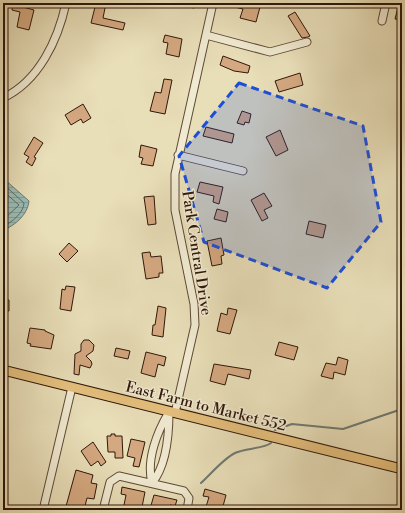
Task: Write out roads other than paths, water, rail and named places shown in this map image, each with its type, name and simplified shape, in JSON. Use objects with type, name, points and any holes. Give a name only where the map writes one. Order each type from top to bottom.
[{"type":"main road","name":"East Farm to Market 552","points":[[3,370],[402,469]]},
{"type":"street","points":[[3,98],[10,95],[27,81],[48,54],[57,36],[66,3]]},
{"type":"street","name":"Park Central Drive","points":[[172,413],[189,356],[195,325],[194,304],[175,210],[174,180],[178,155],[213,3]]},
{"type":"street","points":[[382,22],[386,3]]},
{"type":"street","points":[[206,35],[270,52],[308,42]]},
{"type":"street","points":[[178,155],[244,171]]},
{"type":"street","points":[[43,510],[72,388]]},
{"type":"street","points":[[152,483],[149,472],[159,429],[172,413]]},
{"type":"street","points":[[152,483],[159,474],[172,413]]},
{"type":"street","points":[[103,510],[110,482],[115,477],[122,476],[184,491],[188,495],[187,510]]},
{"type":"water","points":[[3,178],[29,201],[26,210],[20,219],[12,226],[3,230]]},
{"type":"waterway","points":[[275,430],[292,424],[343,429],[402,409]]},
{"type":"waterway","points":[[201,483],[235,453],[271,443]]}]
